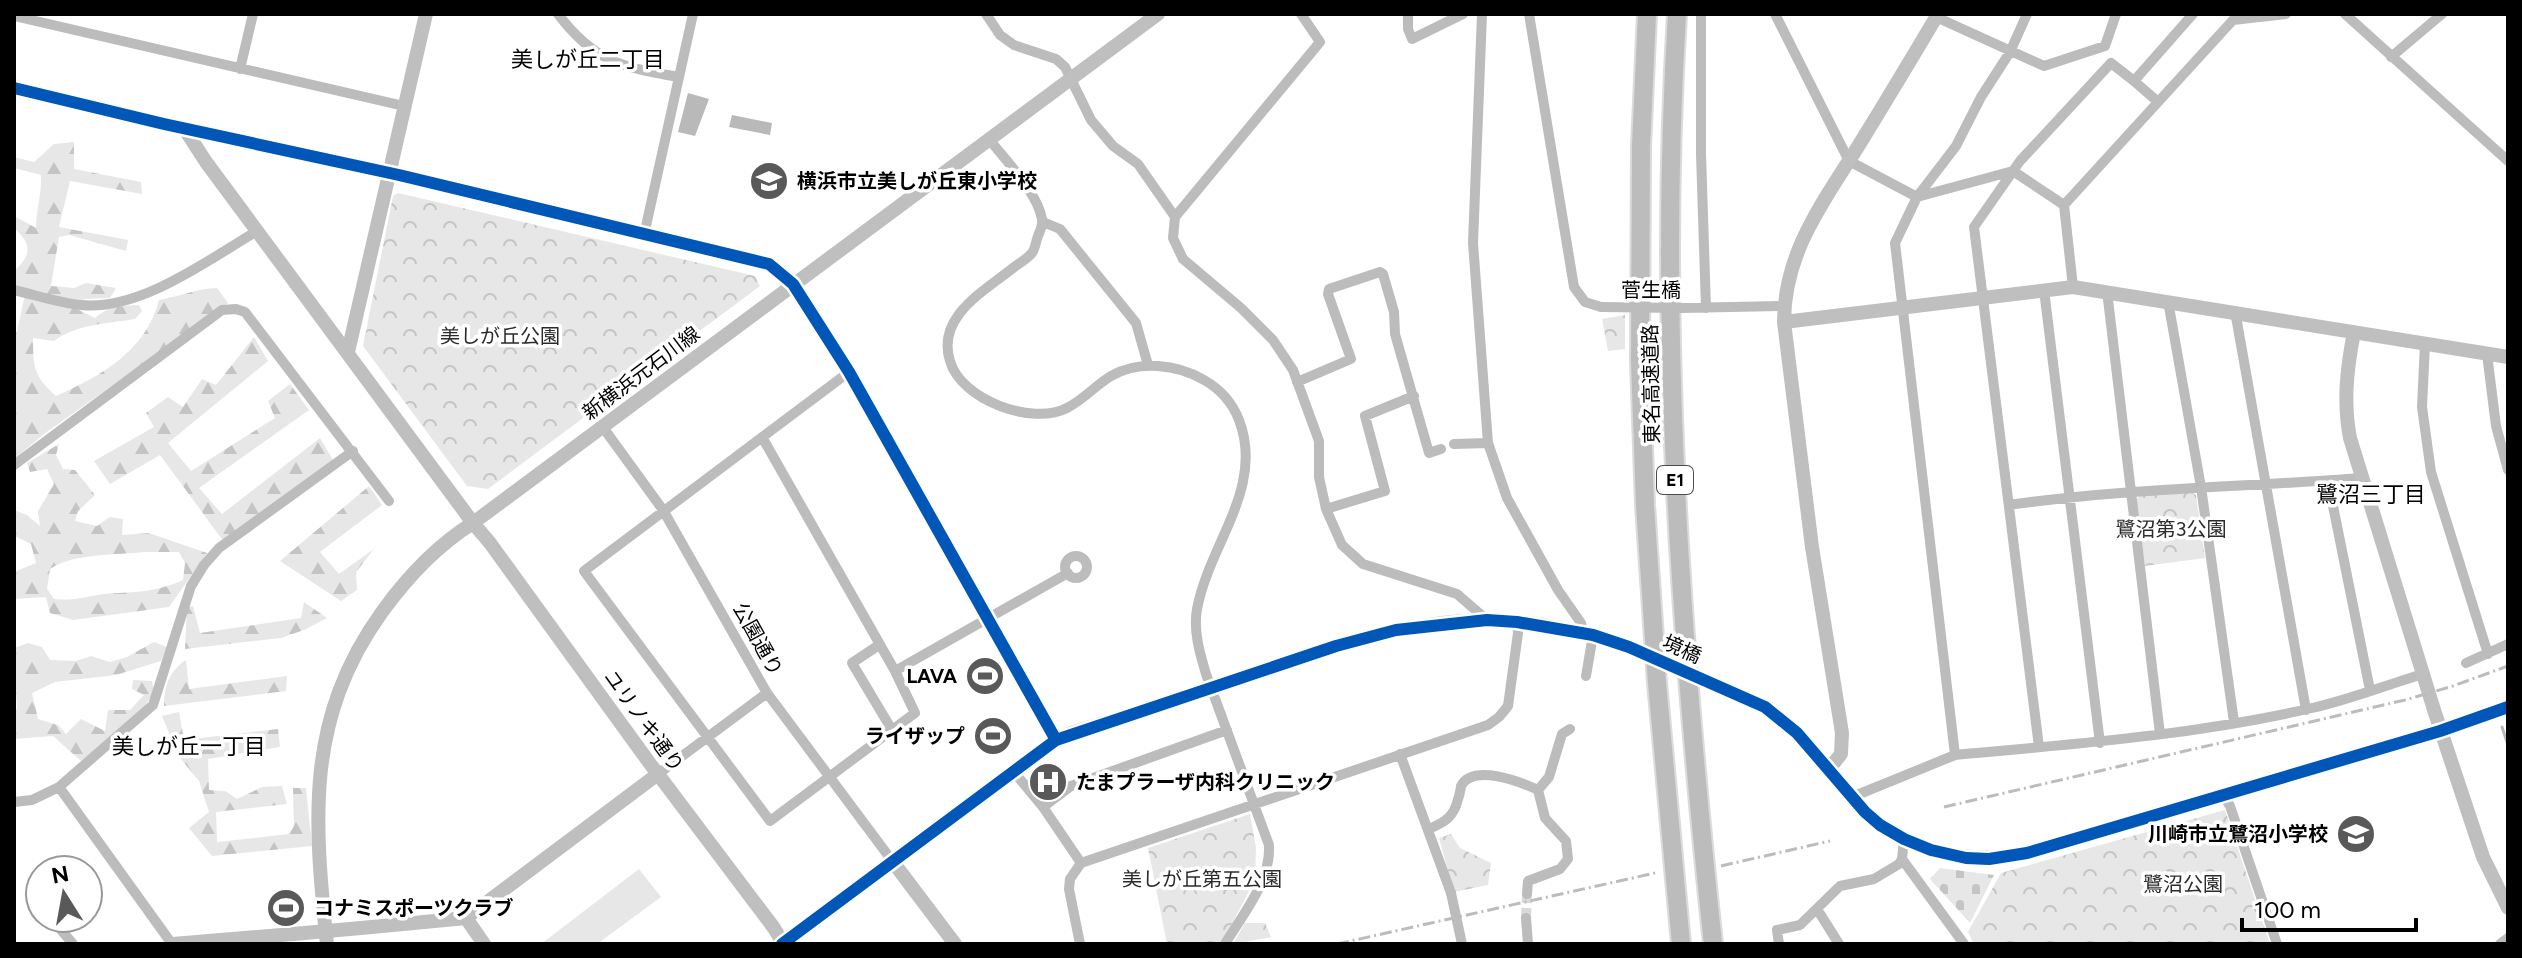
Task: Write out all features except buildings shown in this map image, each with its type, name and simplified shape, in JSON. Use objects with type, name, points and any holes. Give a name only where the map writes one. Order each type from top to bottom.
[{"type":"highway","name":"東名高速道路","points":[[1647,14],[1641,162],[1643,473],[1657,683],[1681,944]]},
{"type":"highway","name":"東名高速道路","points":[[1677,14],[1672,152],[1671,341],[1675,490],[1688,684],[1713,944]]},
{"type":"street","points":[[240,69],[253,14]]},
{"type":"street","points":[[348,352],[426,14]]},
{"type":"street","points":[[558,14],[575,37],[601,56],[625,66],[678,77]]},
{"type":"street","points":[[644,235],[693,14]]},
{"type":"street","points":[[986,14],[1000,35],[1014,45],[1056,59],[1065,67],[1091,120],[1113,146],[1138,164],[1175,217]]},
{"type":"street","name":"新横浜元石川線","points":[[327,944],[317,810],[326,731],[353,655],[396,592],[421,563],[451,537],[1157,14]]},
{"type":"street","points":[[1301,14],[1320,42],[1175,217],[1173,238],[1183,259],[1273,340],[1293,370],[1319,441],[1319,477],[1326,509],[1342,545],[1363,564],[1457,594],[1487,620]]},
{"type":"street","points":[[1408,14],[1412,39],[1463,14]]},
{"type":"street","points":[[1482,14],[1473,243],[1488,443],[1507,498],[1558,590],[1588,634],[1586,676]]},
{"type":"street","name":"菅生橋","points":[[1529,14],[1574,287],[1585,302],[1601,307],[1784,306]]},
{"type":"street","points":[[1701,14],[1703,308]]},
{"type":"street","points":[[1775,14],[1849,161],[1917,197],[2013,171],[2064,205]]},
{"type":"street","points":[[1955,755],[1895,243],[1917,197],[1956,146],[1981,97],[2010,52],[2027,14]]},
{"type":"street","points":[[1829,769],[1841,754],[1842,733],[1812,547],[1784,322],[1792,264],[1813,215],[1937,16],[2044,66],[2105,46],[2116,14]]},
{"type":"street","points":[[2134,81],[2193,14]]},
{"type":"street","points":[[2073,287],[2064,205],[2230,17],[2284,14]]},
{"type":"street","points":[[2345,14],[2508,161]]},
{"type":"street","points":[[2391,57],[2442,14]]},
{"type":"street","points":[[14,16],[404,106]]},
{"type":"street","points":[[2039,747],[1974,227],[2033,147],[2111,63],[2157,101]]},
{"type":"street","points":[[14,88],[769,264],[793,284],[849,372],[1056,740]]},
{"type":"street","name":"ユリノキ通り","points":[[184,128],[774,928],[782,944]]},
{"type":"street","points":[[989,139],[1035,199],[1043,222],[1032,253],[966,306],[952,322],[948,344],[950,362],[963,383],[1007,409],[1033,415],[1066,409],[1114,375],[1148,365],[1176,368],[1204,380],[1233,405],[1244,432],[1246,467],[1235,512],[1212,565],[1197,611],[1199,649],[1269,845],[1270,861],[1264,878],[1225,944]]},
{"type":"street","points":[[1043,222],[1060,229],[1136,323],[1148,365]]},
{"type":"street","points":[[14,290],[83,305],[125,300],[148,293],[257,231]]},
{"type":"street","points":[[1297,382],[1351,359],[1328,294],[1329,289],[1380,272],[1394,312],[1395,334],[1429,453],[1441,449]]},
{"type":"street","points":[[1784,322],[2073,287],[2508,357]]},
{"type":"street","points":[[2044,290],[2100,743]]},
{"type":"street","points":[[2107,291],[2160,734]]},
{"type":"street","points":[[2168,301],[2201,487],[2234,722]]},
{"type":"street","points":[[14,465],[222,310],[236,309],[245,312],[389,501]]},
{"type":"street","points":[[2235,311],[2306,710]]},
{"type":"street","points":[[2354,332],[2347,371],[2346,406],[2350,438],[2440,731],[2483,857],[2508,908]]},
{"type":"street","points":[[2425,344],[2422,407],[2431,472],[2488,654]]},
{"type":"street","points":[[2487,354],[2496,426],[2508,470]]},
{"type":"street","points":[[762,437],[895,671],[915,713],[770,821],[584,571],[663,510],[849,372]]},
{"type":"street","points":[[1326,509],[1385,491],[1365,416],[1414,396]]},
{"type":"street","name":"公園通り","points":[[602,426],[663,510],[767,693],[893,862]]},
{"type":"street","points":[[2496,426],[2508,426]]},
{"type":"street","points":[[1454,444],[1488,443]]},
{"type":"street","points":[[14,802],[32,800],[59,787],[153,705],[191,586],[204,565],[219,548],[353,451]]},
{"type":"street","points":[[2009,505],[2130,491],[2362,478]]},
{"type":"street","points":[[2328,481],[2370,690]]},
{"type":"street","points":[[895,671],[1068,573]]},
{"type":"street","name":"境橋","points":[[782,944],[1056,740],[1336,646],[1396,630],[1487,620],[1517,622],[1588,634],[1629,647],[1775,714],[1797,733],[1880,825],[1904,839],[1948,855],[1989,859],[2009,857],[2223,795],[2440,731],[2508,707]]},
{"type":"street","points":[[1080,944],[1069,889],[1070,879],[1081,863],[1488,725],[1499,717],[1508,706],[1517,622]]},
{"type":"street","points":[[2466,663],[2508,644]]},
{"type":"street","points":[[879,645],[852,663],[892,730]]},
{"type":"street","points":[[1852,797],[1955,755],[2100,743],[2306,710],[2423,674]]},
{"type":"street","points":[[59,787],[172,944],[466,918],[767,693]]},
{"type":"street","points":[[1538,790],[1549,777],[1562,734],[1570,729]]},
{"type":"street","points":[[1043,807],[1071,786],[1227,730]]},
{"type":"street","points":[[1400,754],[1451,893],[1462,944]]},
{"type":"street","points":[[1014,772],[1043,807],[1081,863]]},
{"type":"street","points":[[1429,829],[1453,815],[1461,787],[1467,778],[1478,774],[1538,790]]},
{"type":"street","points":[[1527,894],[1528,881],[1560,869],[1569,856],[1566,841],[1545,818],[1538,790]]},
{"type":"street","points":[[2223,795],[2230,806],[2277,944]]},
{"type":"street","points":[[1779,944],[1777,930],[1800,925],[1840,886],[1874,879],[1899,864],[1904,839]]},
{"type":"street","points":[[1902,859],[1964,944]]},
{"type":"street","points":[[893,862],[955,944]]},
{"type":"street","points":[[1817,909],[1839,944]]},
{"type":"street","points":[[466,918],[484,944]]},
{"type":"street","points":[[1526,918],[1528,944]]},
{"type":"street","points":[[2500,944],[2508,938]]},
{"type":"green space","points":[[74,142],[74,169],[141,182],[142,194],[70,181],[59,227],[128,240],[126,251],[69,235],[59,237],[51,286],[74,288],[86,283],[116,288],[110,298],[84,299],[73,307],[95,318],[121,306],[139,305],[142,311],[135,319],[83,327],[54,341],[33,338],[36,371],[49,389],[56,396],[120,360],[144,334],[159,300],[217,288],[228,303],[44,434],[14,459],[14,332],[17,332],[26,289],[14,286],[14,271],[28,250],[24,239],[14,228],[14,216],[36,228],[41,175],[14,168],[14,157],[34,162],[54,144]]},
{"type":"green space","name":"美しが丘公園","points":[[398,193],[755,276],[760,286],[488,489],[467,486],[363,346],[393,196]]},
{"type":"green space","points":[[1625,315],[1625,349],[1608,351],[1602,319]]},
{"type":"green space","points":[[254,337],[268,361],[168,443],[191,471],[275,418],[268,401],[290,384],[309,410],[199,488],[222,514],[320,438],[333,460],[224,542],[160,455],[110,484],[94,461],[154,427],[146,413],[168,397],[183,407],[202,379],[216,385]]},
{"type":"green space","points":[[59,444],[56,455],[63,469],[75,470],[95,495],[78,511],[75,521],[97,526],[110,517],[123,519],[122,535],[149,533],[207,553],[169,607],[73,620],[50,613],[46,597],[14,599],[14,572],[36,563],[31,544],[15,536],[14,510],[27,515],[40,526],[38,511],[54,484],[47,469],[30,472],[27,463]],"holes":[[[179,552],[185,563],[183,580],[167,586],[63,600],[54,599],[47,589],[50,569],[71,560],[109,554]]]},
{"type":"green space","points":[[369,486],[382,505],[320,552],[339,574],[374,549],[356,572],[357,590],[341,601],[280,561]]},
{"type":"green space","name":"鷺沼第3公園","points":[[2189,491],[2196,495],[2205,558],[2145,566],[2136,500],[2141,494]]},
{"type":"green space","points":[[304,602],[327,618],[281,638],[185,649],[187,607],[193,606],[200,633],[301,618]]},
{"type":"green space","points":[[154,642],[167,647],[161,661],[116,675],[55,682],[32,693],[38,719],[58,725],[66,734],[81,719],[105,731],[108,710],[130,710],[144,695],[132,689],[133,680],[152,681],[154,692],[140,714],[81,761],[53,736],[14,739],[14,710],[17,709],[14,648],[28,643],[42,647],[50,660],[76,661],[91,656],[110,662],[127,657]]},
{"type":"green space","points":[[186,660],[189,689],[287,676],[286,691],[164,706],[169,680],[175,669]]},
{"type":"green space","points":[[179,712],[184,740],[278,729],[280,747],[208,759],[209,790],[225,791],[237,799],[262,787],[282,786],[287,804],[216,812],[217,842],[289,834],[294,826],[293,788],[306,788],[312,846],[212,856],[189,828],[209,812],[199,781],[167,742],[169,733],[162,716]]},
{"type":"green space","name":"鷺沼公園","points":[[2225,810],[2270,944],[1974,944],[1968,932],[2001,873]]},
{"type":"green space","name":"美しが丘第五公園","points":[[1250,814],[1256,848],[1255,880],[1222,942],[1167,944],[1148,848]]},
{"type":"green space","points":[[1451,834],[1460,848],[1491,863],[1488,885],[1454,892],[1439,838]]},
{"type":"green space","points":[[1940,868],[1994,875],[1970,923],[1930,879]]},
{"type":"green space","points":[[639,869],[661,897],[597,944],[541,944]]},
{"type":"green space","points":[[1245,923],[1265,923],[1271,937],[1233,944]]},
{"type":"shaded area","points":[[688,93],[709,99],[695,136],[678,132]]},
{"type":"shaded area","points":[[732,115],[772,123],[770,135],[729,127]]},
{"type":"waterway","points":[[2502,727],[2508,745]]},
{"type":"tunnel","points":[[1526,918],[1527,894]]},
{"type":"railway","points":[[1944,807],[2405,700],[2508,666]]},
{"type":"railway","points":[[1721,866],[1830,841]]},
{"type":"railway","points":[[1337,944],[1655,873]]},
{"type":"cycle path","points":[[14,88],[399,175],[769,264],[793,284],[849,372],[1056,740]]},
{"type":"cycle path","points":[[782,944],[1056,740],[1336,646],[1396,630],[1487,620],[1517,622],[1593,635],[1629,647],[1765,707],[1797,733],[1865,812],[1880,825],[1931,850],[1966,858],[1989,859],[2027,853],[2440,731],[2508,707]]},
{"type":"place","name":"横浜市立美しが丘東小学校","points":[[769,181]]},
{"type":"place","name":"LAVA","points":[[985,676]]},
{"type":"place","name":"ライザップ","points":[[993,736]]},
{"type":"place","name":"たまプラーザ内科クリニック","points":[[1048,782]]},
{"type":"place","name":"川崎市立鷺沼小学校","points":[[2356,834]]},
{"type":"place","name":"コナミスポーツクラブ","points":[[286,908]]},
{"type":"district","name":"美しが丘二丁目","points":[[588,59]]},
{"type":"district","name":"鷺沼三丁目","points":[[2371,494]]},
{"type":"district","name":"美しが丘一丁目","points":[[189,746]]}]
